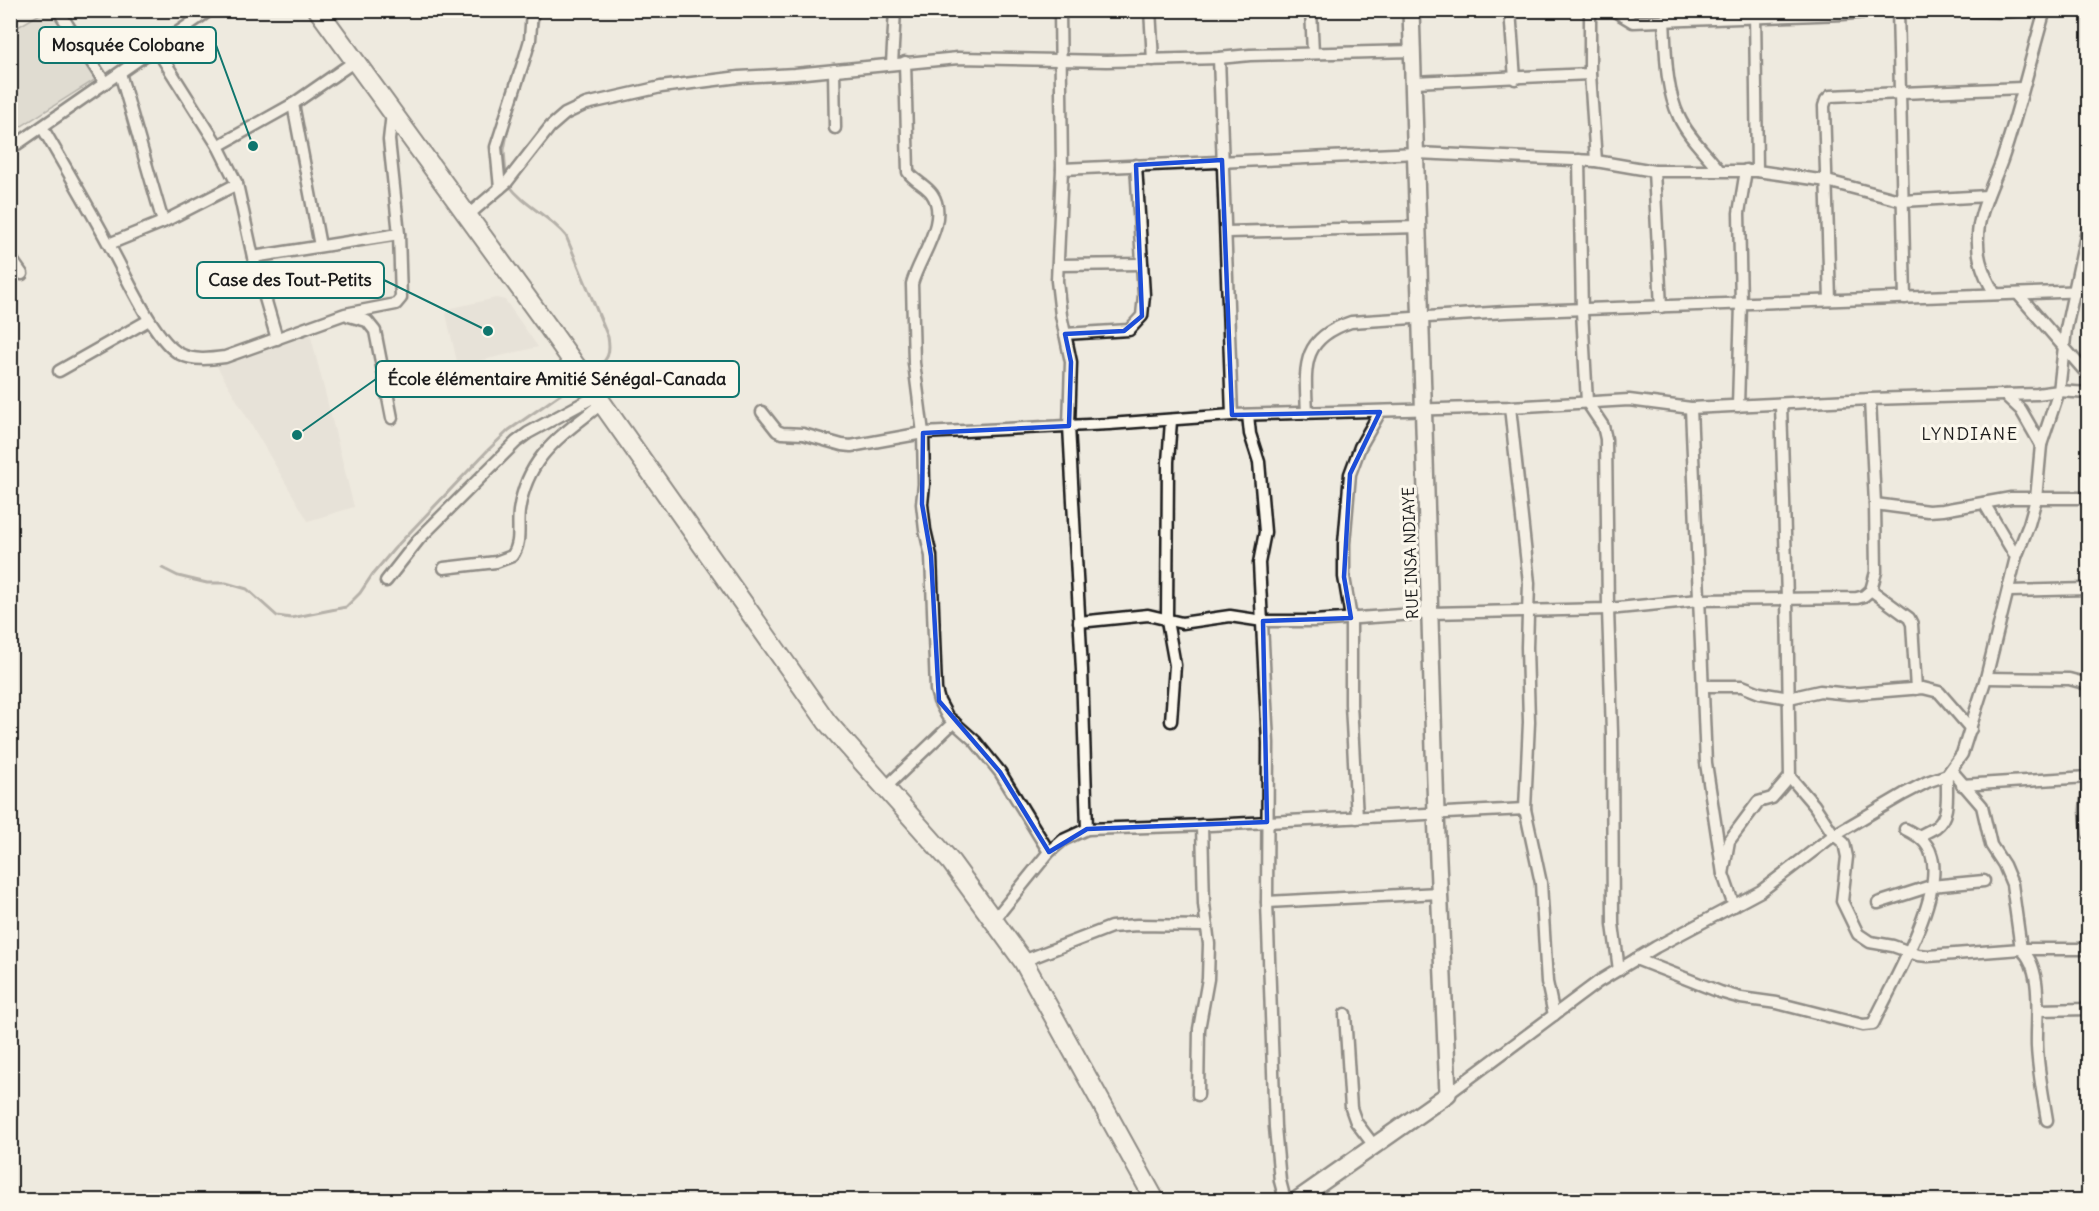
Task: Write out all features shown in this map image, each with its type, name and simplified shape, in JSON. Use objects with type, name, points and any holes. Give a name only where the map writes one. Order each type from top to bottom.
[{"type":"main road","points":[[318,10],[827,722],[951,862],[1023,961],[1155,1200]]},
{"type":"main road","name":"RUE INSA NDIAYE","points":[[1411,10],[1436,813],[1448,1094]]},
{"type":"main road","points":[[1297,1200],[1448,1094]]},
{"type":"street","points":[[58,10],[105,83]]},
{"type":"street","points":[[10,149],[210,10]]},
{"type":"street","points":[[892,64],[895,10]]},
{"type":"street","points":[[1060,10],[1062,169],[1058,298],[1071,362],[1069,426],[1082,670],[1087,829]]},
{"type":"street","points":[[1150,10],[1153,60]]},
{"type":"street","points":[[1311,10],[1313,53]]},
{"type":"street","points":[[1510,10],[1515,79]]},
{"type":"street","points":[[1590,10],[1590,74],[1596,160]]},
{"type":"street","points":[[1613,10],[1633,22],[1755,13],[1843,14],[1888,10]]},
{"type":"street","points":[[1898,10],[1905,298]]},
{"type":"street","points":[[1936,10],[2001,12],[2023,10]]},
{"type":"street","points":[[1995,294],[1983,274],[1978,247],[1979,225],[1987,196],[2002,160],[2045,10]]},
{"type":"street","points":[[500,188],[496,147],[530,40],[532,11]]},
{"type":"street","points":[[1738,406],[1741,304],[1739,213],[1752,171],[1755,13]]},
{"type":"street","points":[[1664,20],[1668,84],[1674,105],[1687,130],[1719,170]]},
{"type":"street","points":[[156,48],[218,146],[237,184],[277,339]]},
{"type":"street","points":[[466,217],[507,182],[550,127],[565,114],[586,104],[661,87],[739,77],[977,57],[1060,61],[1153,60],[1413,51]]},
{"type":"street","points":[[1219,58],[1232,415]]},
{"type":"street","points":[[218,146],[293,104],[355,61]]},
{"type":"street","points":[[905,62],[908,172],[932,194],[937,206],[937,218],[928,251],[914,274],[912,284],[914,363],[923,433],[922,504],[924,530],[930,556],[936,690],[943,709],[975,741],[1000,772],[1049,852]]},
{"type":"street","points":[[834,70],[835,128]]},
{"type":"street","points":[[120,73],[163,222]]},
{"type":"street","points":[[1414,82],[1590,74]]},
{"type":"street","points":[[1830,300],[1824,106],[1826,100],[1830,96],[2022,88]]},
{"type":"street","points":[[293,104],[320,246]]},
{"type":"street","points":[[42,127],[109,244],[149,320],[170,347],[179,354],[191,358],[207,359],[225,357],[345,314],[399,302],[401,298],[399,234],[389,129],[392,112]]},
{"type":"street","points":[[1062,169],[1417,153],[1596,160],[1654,171],[1752,171],[1827,181],[1903,201],[1987,196]]},
{"type":"street","points":[[1579,160],[1582,311],[1587,402],[1604,426],[1606,439],[1612,733],[1612,924],[1619,969]]},
{"type":"street","points":[[1065,334],[1124,331],[1134,326],[1142,315],[1144,295],[1136,165]]},
{"type":"street","points":[[1654,171],[1661,307]]},
{"type":"street","points":[[109,244],[163,222],[237,184]]},
{"type":"street","points":[[1919,836],[1938,826],[1943,819],[1946,810],[1949,773],[1962,754],[1971,729],[2009,591],[2016,557],[2036,499],[2042,444],[2059,391],[2072,292],[2088,226]]},
{"type":"street","points":[[1226,232],[1419,227]]},
{"type":"street","points":[[254,256],[399,234]]},
{"type":"street","points":[[10,256],[22,274]]},
{"type":"street","points":[[1058,265],[1142,264]]},
{"type":"street","points":[[1307,413],[1305,376],[1310,351],[1334,328],[1352,322],[1421,316],[2088,291]]},
{"type":"street","points":[[2018,294],[2088,375]]},
{"type":"street","points":[[345,314],[367,321],[375,331],[392,418]]},
{"type":"street","points":[[59,371],[149,320]]},
{"type":"street","points":[[386,384],[449,378]]},
{"type":"street","points":[[762,412],[777,431],[782,433],[812,436],[851,446],[923,433],[1232,415],[1380,412],[1636,400],[1691,408],[2037,394],[2059,391],[2088,393]]},
{"type":"street","points":[[2005,395],[2021,410],[2042,444]]},
{"type":"street","points":[[1079,622],[1148,615],[1182,623],[1230,616],[1263,621],[1430,613],[1608,609],[1699,600],[1857,598],[1871,590],[1876,572],[1870,399]]},
{"type":"street","points":[[444,568],[496,562],[512,556],[518,544],[519,511],[522,497],[526,482],[536,463],[550,444],[599,400]]},
{"type":"street","points":[[386,581],[419,539],[516,442],[528,433],[599,400]]},
{"type":"street","points":[[1780,405],[1788,598],[1790,777],[1814,805],[1834,836],[1844,843],[1847,857],[1842,901],[1858,934],[1870,942],[1893,945],[1928,956],[2020,949],[2088,949]]},
{"type":"street","points":[[1510,407],[1529,583],[1527,647],[1529,722],[1525,809],[1541,883],[1547,982],[1554,1015]]},
{"type":"street","points":[[1691,408],[1706,763],[1723,874],[1734,906]]},
{"type":"street","points":[[1357,818],[1351,704],[1351,618],[1344,577],[1344,544],[1350,474],[1360,447],[1380,412]]},
{"type":"street","points":[[1248,415],[1250,434],[1259,462],[1265,532],[1259,563],[1268,743],[1267,902],[1275,1127],[1280,1181],[1285,1200]]},
{"type":"street","points":[[1171,420],[1168,462],[1167,621],[1175,665],[1171,722]]},
{"type":"street","points":[[1875,504],[1928,511],[2011,498],[2088,498]]},
{"type":"street","points":[[1984,503],[2016,557]]},
{"type":"street","points":[[2009,591],[2088,589]]},
{"type":"street","points":[[1871,590],[1909,618],[1912,624],[1916,688]]},
{"type":"street","points":[[1986,678],[2069,679],[2088,684]]},
{"type":"street","points":[[1703,686],[1742,686],[1760,693],[1789,698],[1820,691],[1849,694],[1923,688],[1939,692],[1971,729]]},
{"type":"street","points":[[885,788],[954,722]]},
{"type":"street","points":[[1949,773],[1982,806],[1991,845],[2004,865],[2012,884],[2020,949],[2027,954],[2036,984],[2038,1056],[2047,1120]]},
{"type":"street","points":[[1448,1094],[1577,997],[1619,969],[1761,891],[1834,836],[1904,794],[1949,773]]},
{"type":"street","points":[[1723,874],[1726,850],[1735,831],[1758,802],[1772,798],[1790,777]]},
{"type":"street","points":[[1962,785],[2088,777]]},
{"type":"street","points":[[2088,786],[2086,822],[2088,834]]},
{"type":"street","points":[[994,920],[1049,852],[1063,840],[1087,829],[1525,809]]},
{"type":"street","points":[[1198,1095],[1199,1029],[1208,979],[1202,825]]},
{"type":"street","points":[[1636,959],[1741,998],[1777,1003],[1863,1026],[1873,1024],[1910,952],[1931,886],[1933,868],[1931,852],[1919,836],[1905,829]]},
{"type":"street","points":[[1878,903],[1931,886],[1983,881]]},
{"type":"street","points":[[1267,902],[1439,893]]},
{"type":"street","points":[[1023,961],[1111,927],[1207,926]]},
{"type":"street","points":[[2038,1010],[2088,1009]]},
{"type":"street","points":[[1345,1014],[1351,1108],[1356,1122],[1375,1147]]},
{"type":"highlighted area","points":[[1222,160],[1232,415],[1380,412],[1350,474],[1344,577],[1351,618],[1263,621],[1267,822],[1087,829],[1049,852],[1000,772],[939,701],[931,556],[922,504],[923,433],[1069,426],[1071,362],[1065,334],[1124,331],[1142,316],[1136,165]]},
{"type":"shaded area","points":[[45,11],[52,11],[96,79],[11,133],[11,31]]},
{"type":"shaded area","points":[[496,298],[505,300],[538,347],[458,366],[446,314],[452,308]]},
{"type":"shaded area","points":[[310,333],[354,507],[308,521],[215,363]]},
{"type":"waterway","points":[[536,31],[540,10]]},
{"type":"waterway","points":[[519,92],[525,75]]},
{"type":"waterway","points":[[506,176],[504,150],[509,124]]},
{"type":"waterway","points":[[509,185],[566,236],[608,337],[607,356],[603,363],[594,370]]},
{"type":"waterway","points":[[162,568],[178,576],[207,583],[226,583],[247,589],[277,616],[291,618],[346,607],[360,593],[394,549],[488,450],[509,430],[578,382]]},
{"type":"place","name":"Mosquée Colobane","points":[[253,146]]},
{"type":"place","name":"Case des Tout-Petits","points":[[488,331]]},
{"type":"place","name":"École élémentaire Amitié Sénégal-Canada","points":[[297,435]]},
{"type":"district","name":"LYNDIANE","points":[[1970,434]]}]
